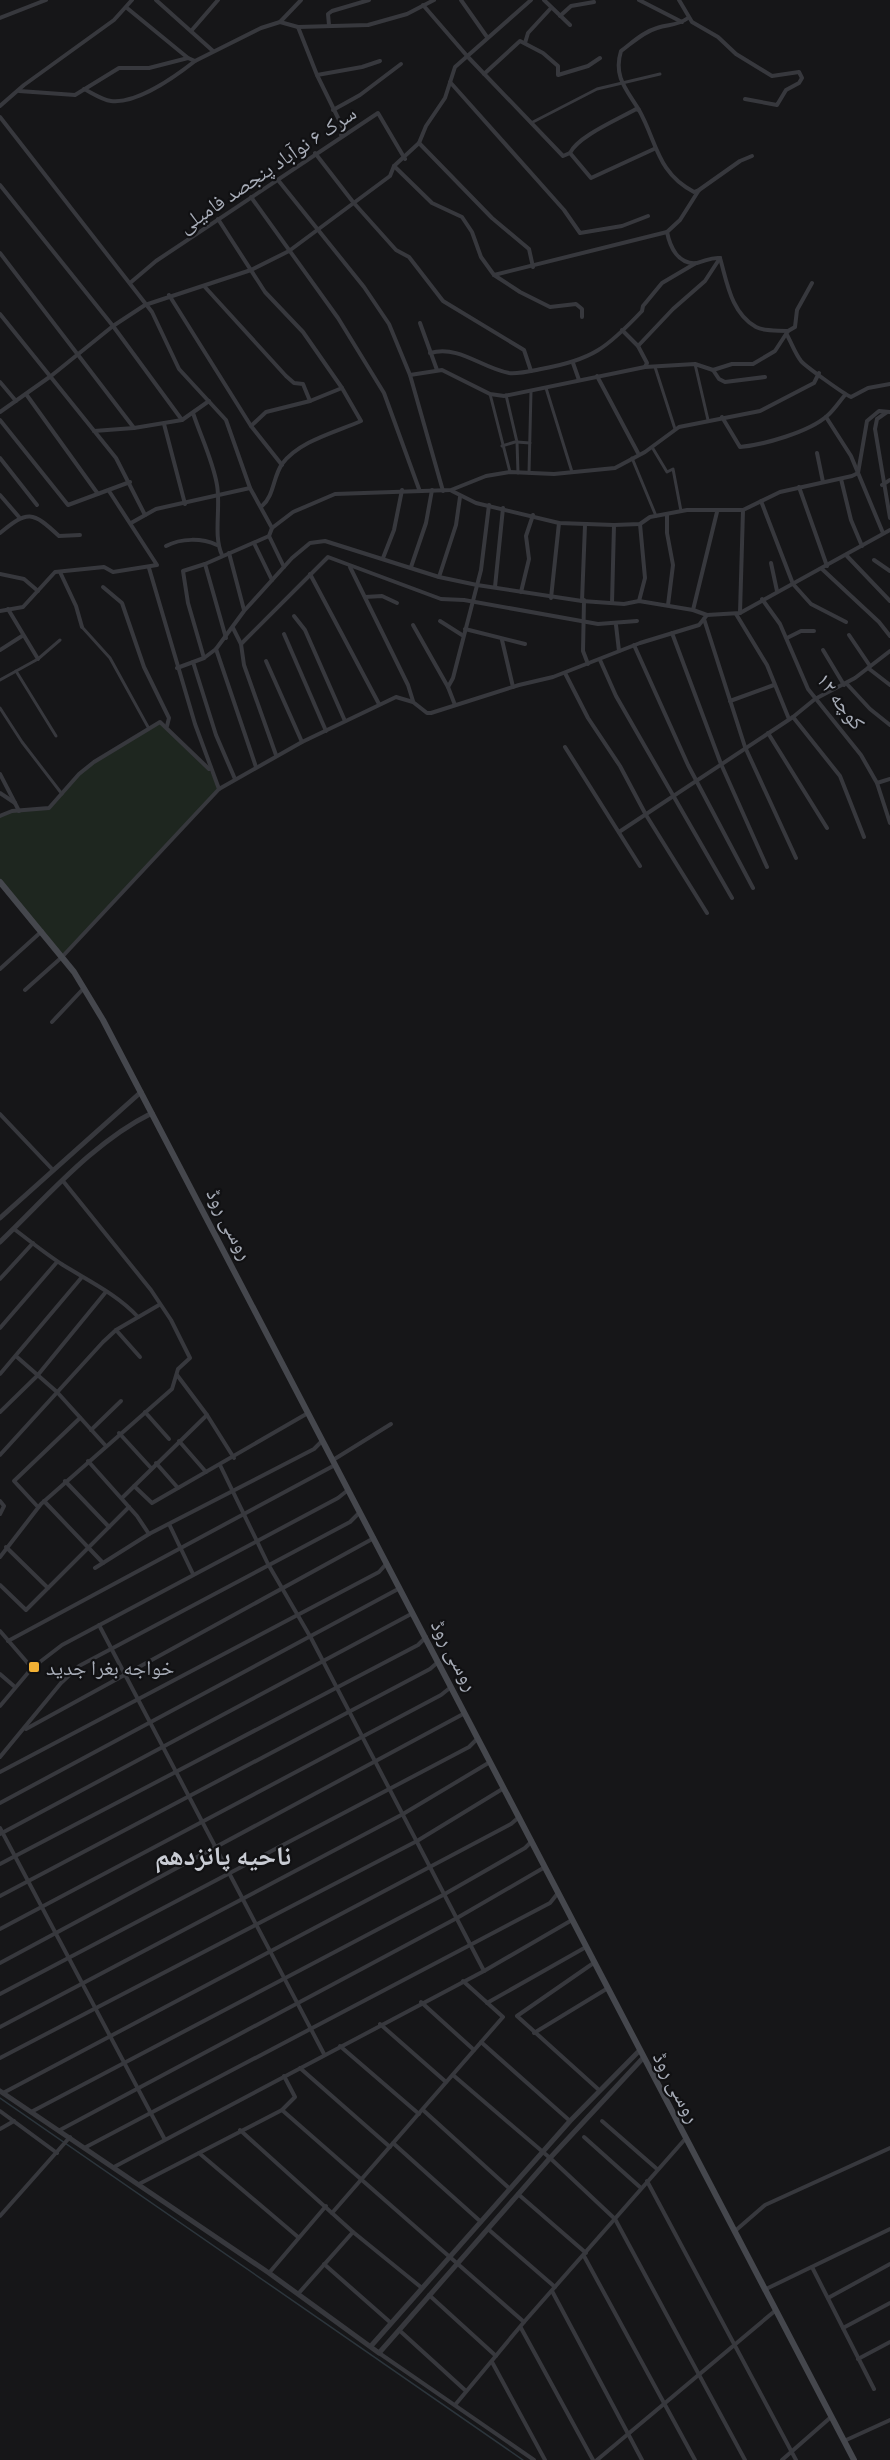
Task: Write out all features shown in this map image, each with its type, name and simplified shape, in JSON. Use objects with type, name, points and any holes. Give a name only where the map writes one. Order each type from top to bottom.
[{"type":"main road","name":"روسی روڈ","points":[[0,882],[42,931],[84,988],[141,1092],[854,2460]]},
{"type":"street","points":[[0,18],[46,0]]},
{"type":"street","points":[[0,106],[126,8],[132,0]]},
{"type":"street","points":[[156,0],[213,51]]},
{"type":"street","points":[[192,30],[218,0]]},
{"type":"street","points":[[84,89],[111,101],[125,99],[168,81],[213,51],[279,22],[300,0]]},
{"type":"street","points":[[329,24],[328,14],[332,11],[369,0]]},
{"type":"street","points":[[279,22],[298,27],[329,24],[353,28],[407,14],[434,0]]},
{"type":"street","points":[[461,0],[487,37]]},
{"type":"street","points":[[0,412],[51,376],[113,326],[145,305],[169,295],[251,270],[289,251],[390,176],[394,166],[405,159],[419,143],[426,126],[445,98],[455,67],[531,0]]},
{"type":"street","points":[[544,0],[570,25]]},
{"type":"street","points":[[639,0],[682,22]]},
{"type":"street","points":[[679,0],[688,18],[718,37],[749,63],[772,76],[799,72],[802,78],[786,90],[777,105],[745,99]]},
{"type":"street","points":[[560,16],[571,6],[594,2]]},
{"type":"street","points":[[423,5],[468,57],[563,156],[570,153],[573,145],[636,109],[639,110]]},
{"type":"street","points":[[126,8],[188,58],[195,61]]},
{"type":"street","points":[[525,43],[528,33],[551,8]]},
{"type":"street","points":[[688,18],[676,26],[658,27],[621,51],[618,69],[620,83],[639,110],[654,149],[675,180],[694,192],[740,161],[752,156]]},
{"type":"street","points":[[298,27],[317,75],[344,130],[341,135]]},
{"type":"street","points":[[484,74],[520,41],[558,66],[558,75],[588,66],[600,58]]},
{"type":"street","points":[[19,91],[75,95],[119,68],[159,67],[172,61],[188,58]]},
{"type":"street","points":[[317,75],[362,67],[380,61]]},
{"type":"street","points":[[333,110],[360,95],[400,64]]},
{"type":"street","points":[[531,123],[597,89],[660,74]]},
{"type":"street","points":[[449,82],[564,210],[580,233],[622,226],[648,216]]},
{"type":"street","name":"سرک ۶ نوآباد پنجصد فامیلی","points":[[130,283],[156,261],[378,112],[405,159]]},
{"type":"street","points":[[0,117],[130,283],[159,326],[179,369],[194,388],[226,420],[250,488],[262,506],[272,528]]},
{"type":"street","points":[[419,143],[492,218],[529,249],[534,267]]},
{"type":"street","points":[[570,153],[591,178],[654,149]]},
{"type":"street","points":[[315,153],[353,202],[396,250],[409,257],[443,301],[524,350],[531,371]]},
{"type":"street","points":[[394,166],[432,203],[462,217],[472,232],[481,257],[494,275],[520,292],[550,307],[576,304],[582,309],[582,317]]},
{"type":"street","points":[[278,180],[364,287],[388,324],[410,375],[443,491]]},
{"type":"street","points":[[0,185],[113,326],[182,420]]},
{"type":"street","points":[[494,275],[534,267],[667,232],[680,220],[699,190]]},
{"type":"street","points":[[251,197],[338,318],[384,393],[419,489]]},
{"type":"street","points":[[218,219],[265,292],[303,332],[362,421],[295,450],[282,465],[269,497],[262,506]]},
{"type":"street","points":[[667,232],[673,252],[680,258],[696,263]]},
{"type":"street","points":[[0,253],[134,428]]},
{"type":"street","points":[[430,353],[445,349],[510,373],[573,363],[593,355],[622,330],[642,311],[643,306],[662,284],[696,263],[712,257],[720,258]]},
{"type":"street","points":[[720,258],[733,302],[741,314],[756,327],[788,333]]},
{"type":"street","points":[[638,346],[673,309],[705,281],[720,258]]},
{"type":"street","points":[[410,375],[437,370],[490,394],[506,395],[645,367],[694,364],[713,370],[732,364],[753,364],[775,351],[795,327],[798,310],[812,283]]},
{"type":"street","points":[[204,286],[286,376],[294,383],[303,384],[310,401]]},
{"type":"street","points":[[169,295],[207,360],[251,426],[282,465]]},
{"type":"street","points":[[0,314],[94,431],[130,483],[145,514]]},
{"type":"street","points":[[420,323],[437,370]]},
{"type":"street","points":[[622,330],[638,346],[647,363],[645,367]]},
{"type":"street","points":[[788,333],[802,364],[819,373],[845,395],[851,397],[868,388],[890,384]]},
{"type":"street","points":[[573,363],[579,380]]},
{"type":"street","points":[[694,364],[708,420]]},
{"type":"street","points":[[655,367],[675,429]]},
{"type":"street","points":[[713,370],[719,379],[725,382],[765,377]]},
{"type":"street","points":[[204,658],[182,578],[183,571],[205,564],[269,536],[272,528],[293,512],[324,496],[353,492],[419,489],[443,491],[486,476],[510,472],[554,474],[615,468],[651,447],[675,429],[708,420],[760,411],[814,383],[819,373]]},
{"type":"street","points":[[597,376],[638,453]]},
{"type":"street","points":[[0,382],[16,401]]},
{"type":"street","points":[[546,387],[572,472]]},
{"type":"street","points":[[251,426],[266,412],[310,401],[342,388]]},
{"type":"street","points":[[529,473],[531,391]]},
{"type":"street","points":[[26,394],[98,494]]},
{"type":"street","points":[[490,394],[510,472]]},
{"type":"street","points":[[506,395],[516,442],[518,473]]},
{"type":"street","points":[[723,417],[740,447],[786,436],[826,417],[845,395]]},
{"type":"street","points":[[94,431],[134,428],[182,420],[209,401]]},
{"type":"street","points":[[858,472],[864,428],[873,415],[879,411],[889,412]]},
{"type":"street","points":[[889,412],[877,419],[875,429],[882,485],[890,518]]},
{"type":"street","points":[[194,413],[219,497],[217,545],[222,555]]},
{"type":"street","points":[[826,417],[851,456],[883,533]]},
{"type":"street","points":[[0,420],[68,505],[130,483]]},
{"type":"street","points":[[164,424],[185,504]]},
{"type":"street","points":[[502,446],[516,442],[530,443]]},
{"type":"street","points":[[651,447],[667,471],[673,469],[681,512]]},
{"type":"street","points":[[817,453],[823,482]]},
{"type":"street","points":[[0,458],[37,505]]},
{"type":"street","points":[[632,458],[645,483],[656,516]]},
{"type":"street","points":[[451,490],[476,503],[560,523],[640,524],[656,516],[681,512],[743,510],[799,487],[858,472]]},
{"type":"street","points":[[841,478],[851,520],[862,546]]},
{"type":"street","points":[[882,485],[890,480]]},
{"type":"street","points":[[799,487],[824,568],[879,622],[890,636]]},
{"type":"street","points":[[131,523],[145,514],[250,488]]},
{"type":"street","points":[[383,558],[394,530],[402,490]]},
{"type":"street","points":[[411,567],[426,523],[432,490]]},
{"type":"street","points":[[0,611],[23,607],[55,572],[104,567],[113,572],[158,565],[110,491]]},
{"type":"street","points":[[439,577],[456,525],[461,498],[457,494]]},
{"type":"street","points":[[0,495],[19,517]]},
{"type":"street","points":[[761,501],[793,584],[811,604],[846,622]]},
{"type":"street","points":[[448,687],[477,585],[489,505]]},
{"type":"street","points":[[495,587],[504,508]]},
{"type":"street","points":[[743,510],[738,613],[767,665],[774,685],[791,718],[840,776],[864,837]]},
{"type":"street","points":[[693,610],[717,512]]},
{"type":"street","points":[[667,514],[667,533],[673,565],[668,605]]},
{"type":"street","points":[[0,533],[19,517],[28,516],[38,518],[59,536],[80,535]]},
{"type":"street","points":[[520,592],[529,559],[526,536],[533,516]]},
{"type":"street","points":[[551,598],[560,523]]},
{"type":"street","points":[[639,601],[645,578],[640,524]]},
{"type":"street","points":[[585,525],[582,621],[583,651],[588,664]]},
{"type":"street","points":[[612,603],[614,525]]},
{"type":"street","points":[[177,668],[204,658],[216,650],[244,611],[284,567],[310,543],[325,541],[439,577],[477,585],[551,598],[612,603],[639,601],[668,605],[693,610],[705,617],[738,613],[890,530]]},
{"type":"street","points":[[269,536],[284,567]]},
{"type":"street","points":[[166,546],[175,541],[208,541],[217,545]]},
{"type":"street","points":[[254,543],[272,580]]},
{"type":"street","points":[[229,553],[244,611]]},
{"type":"street","points":[[846,555],[890,601]]},
{"type":"street","points":[[241,644],[327,557],[420,593],[451,601],[472,602],[616,625],[637,621]]},
{"type":"street","points":[[874,560],[890,571]]},
{"type":"street","points":[[771,563],[777,591]]},
{"type":"street","points":[[205,564],[226,638]]},
{"type":"street","points":[[349,567],[408,685],[413,702]]},
{"type":"street","points":[[149,568],[177,668],[209,769],[219,789]]},
{"type":"street","points":[[60,572],[82,627],[110,658],[148,726]]},
{"type":"street","points":[[0,574],[24,579],[38,591]]},
{"type":"street","points":[[310,574],[379,704]]},
{"type":"street","points":[[103,587],[122,603],[144,667],[169,717],[167,726]]},
{"type":"street","points":[[365,597],[382,596],[397,603]]},
{"type":"street","name":"کوچه ۱۲","points":[[762,599],[787,638],[808,689],[850,739],[877,783],[890,824]]},
{"type":"street","points":[[8,609],[22,636],[38,659]]},
{"type":"street","points":[[294,616],[305,630],[345,721]]},
{"type":"street","points":[[25,990],[62,957],[219,789],[276,755],[396,697],[413,702],[427,713],[600,660],[634,645],[699,625],[705,617]]},
{"type":"street","points":[[705,617],[746,747],[796,858]]},
{"type":"street","points":[[440,621],[462,635]]},
{"type":"street","points":[[413,625],[448,687],[455,705]]},
{"type":"street","points":[[616,625],[618,651]]},
{"type":"street","points":[[233,628],[241,644],[244,665],[276,755]]},
{"type":"street","points":[[465,629],[525,644]]},
{"type":"street","points":[[787,638],[801,631],[814,631]]},
{"type":"street","points":[[672,633],[721,764],[767,867]]},
{"type":"street","points":[[284,634],[326,731]]},
{"type":"street","points":[[849,635],[869,667],[890,685]]},
{"type":"street","points":[[0,650],[22,636]]},
{"type":"street","points":[[0,680],[38,659],[60,640]]},
{"type":"street","points":[[502,640],[513,687]]},
{"type":"street","points":[[634,645],[697,781],[753,888]]},
{"type":"street","points":[[216,650],[256,767]]},
{"type":"street","points":[[823,650],[845,684],[890,725]]},
{"type":"street","points":[[619,832],[791,718],[815,699],[845,684],[890,651]]},
{"type":"street","points":[[600,660],[616,696],[732,898]]},
{"type":"street","points":[[266,661],[302,742]]},
{"type":"street","points":[[193,662],[216,735],[235,779]]},
{"type":"street","points":[[16,671],[57,736]]},
{"type":"street","points":[[565,672],[588,718],[620,766],[646,815],[707,913]]},
{"type":"street","points":[[730,701],[774,685]]},
{"type":"street","points":[[0,708],[22,742],[62,794]]},
{"type":"street","points":[[0,816],[19,811],[49,808],[94,762],[148,726],[160,722],[167,726],[209,769]]},
{"type":"street","points":[[768,733],[827,828]]},
{"type":"street","points":[[565,747],[640,866]]},
{"type":"street","points":[[0,774],[19,811]]},
{"type":"street","points":[[877,783],[890,779]]},
{"type":"street","points":[[0,793],[15,803]]},
{"type":"street","points":[[0,969],[42,931]]},
{"type":"street","points":[[52,1022],[84,988]]},
{"type":"street","points":[[0,1217],[55,1172],[141,1092]]},
{"type":"street","points":[[0,1242],[63,1181],[127,1125],[152,1113]]},
{"type":"street","points":[[0,1114],[55,1172]]},
{"type":"street","points":[[0,1557],[44,1501],[105,1445],[172,1389],[181,1365],[190,1358],[171,1320],[151,1290],[63,1181]]},
{"type":"street","points":[[14,1229],[57,1262],[82,1276],[105,1293],[123,1300],[138,1317]]},
{"type":"street","points":[[0,1279],[33,1243]]},
{"type":"street","points":[[0,1328],[57,1262]]},
{"type":"street","points":[[0,1374],[82,1276]]},
{"type":"street","points":[[0,1412],[37,1376],[105,1293]]},
{"type":"street","points":[[0,1455],[116,1330],[159,1305]]},
{"type":"street","points":[[116,1330],[140,1357]]},
{"type":"street","points":[[17,1356],[57,1392],[105,1445]]},
{"type":"street","points":[[176,1375],[207,1414],[234,1458]]},
{"type":"street","points":[[91,1430],[122,1401]]},
{"type":"street","points":[[145,1412],[169,1439]]},
{"type":"street","points":[[134,1486],[152,1503],[309,1413]]},
{"type":"street","points":[[122,1498],[207,1414]]},
{"type":"street","points":[[38,1508],[14,1481],[80,1418]]},
{"type":"street","points":[[8,1641],[246,1515],[335,1463],[391,1424]]},
{"type":"street","points":[[119,1433],[151,1468]]},
{"type":"street","points":[[95,1568],[149,1534],[314,1449],[322,1440]]},
{"type":"street","points":[[179,1441],[206,1472]]},
{"type":"street","points":[[88,1461],[122,1498],[149,1534]]},
{"type":"street","points":[[156,1463],[178,1488]]},
{"type":"street","points":[[220,1465],[258,1539],[268,1564],[324,1662],[484,1971]]},
{"type":"street","points":[[65,1481],[109,1527]]},
{"type":"street","points":[[0,1706],[32,1668],[62,1645],[338,1498],[349,1489]]},
{"type":"street","points":[[0,1501],[4,1506],[0,1514]]},
{"type":"street","points":[[44,1501],[103,1563]]},
{"type":"street","points":[[0,1585],[26,1610],[129,1507]]},
{"type":"street","points":[[0,1757],[61,1683],[79,1666],[350,1522],[361,1511]]},
{"type":"street","points":[[169,1524],[193,1574]]},
{"type":"street","points":[[22,1731],[124,1673],[283,1590],[375,1538]]},
{"type":"street","points":[[6,1547],[48,1588]]},
{"type":"street","points":[[0,1772],[379,1572],[388,1563]]},
{"type":"street","points":[[0,1803],[311,1638],[401,1587]]},
{"type":"street","points":[[164,2138],[1,1832],[164,1749],[414,1612]]},
{"type":"street","points":[[99,1625],[324,2054]]},
{"type":"street","points":[[0,1631],[32,1668]]},
{"type":"street","points":[[0,1864],[175,1770],[418,1645],[426,1637]]},
{"type":"street","points":[[0,1896],[349,1712],[439,1661]]},
{"type":"street","points":[[0,1674],[15,1687]]},
{"type":"street","points":[[0,1929],[172,1840],[202,1821],[441,1695],[452,1686]]},
{"type":"street","points":[[0,1963],[466,1713]]},
{"type":"street","points":[[0,1994],[469,1747],[479,1738]]},
{"type":"street","points":[[0,2028],[403,1814],[490,1761]]},
{"type":"street","points":[[0,2058],[94,2007],[417,1841],[504,1787]]},
{"type":"street","points":[[519,1816],[511,1824],[1,2092],[60,2130],[69,2139],[86,2147],[269,2273],[379,2353],[534,2460]]},
{"type":"street","points":[[31,2112],[443,1895],[525,1848],[532,1840]]},
{"type":"street","points":[[60,2130],[457,1918],[545,1867]]},
{"type":"street","points":[[86,2147],[550,1902],[558,1892]]},
{"type":"street","points":[[114,2167],[164,2138],[484,1971],[572,1919]]},
{"type":"street","points":[[487,2003],[586,1947]]},
{"type":"street","points":[[595,1962],[517,2016],[599,2090]]},
{"type":"street","points":[[332,2213],[503,2017],[463,1982]]},
{"type":"street","points":[[534,2032],[608,1988]]},
{"type":"street","points":[[421,2002],[474,2050]]},
{"type":"street","points":[[380,2024],[446,2082]]},
{"type":"street","points":[[481,2042],[570,2121]]},
{"type":"street","points":[[340,2046],[419,2114]]},
{"type":"street","points":[[371,2346],[452,2258],[570,2121],[639,2051]]},
{"type":"street","points":[[379,2353],[550,2158],[643,2058]]},
{"type":"street","points":[[300,2068],[481,2222]]},
{"type":"street","points":[[453,2075],[550,2158],[615,2219],[745,2460]]},
{"type":"street","points":[[139,2184],[282,2110],[294,2097],[284,2076]]},
{"type":"street","points":[[282,2110],[524,2322]]},
{"type":"street","points":[[423,2110],[511,2189]]},
{"type":"street","points":[[0,2111],[58,2152]]},
{"type":"street","points":[[0,2129],[14,2121]]},
{"type":"street","points":[[602,2121],[657,2169]]},
{"type":"street","points":[[240,2130],[353,2232],[422,2289]]},
{"type":"street","points":[[584,2137],[641,2188]]},
{"type":"street","points":[[455,2405],[524,2322],[686,2138]]},
{"type":"street","points":[[0,2216],[69,2139]]},
{"type":"street","points":[[735,2231],[765,2205],[890,2148]]},
{"type":"street","points":[[199,2153],[298,2237]]},
{"type":"street","points":[[646,2181],[796,2460]]},
{"type":"street","points":[[518,2194],[585,2255],[695,2460]]},
{"type":"street","points":[[269,2273],[326,2206]]},
{"type":"street","points":[[488,2229],[554,2289],[642,2460]]},
{"type":"street","points":[[765,2289],[890,2229]]},
{"type":"street","points":[[298,2294],[353,2232]]},
{"type":"street","points":[[324,2264],[392,2324]]},
{"type":"street","points":[[828,2298],[890,2265]]},
{"type":"street","points":[[812,2267],[874,2389]]},
{"type":"street","points":[[429,2295],[496,2356]]},
{"type":"street","points":[[843,2328],[890,2303]]},
{"type":"street","points":[[520,2328],[595,2460],[776,2310]]},
{"type":"street","points":[[399,2330],[466,2391]]},
{"type":"street","points":[[858,2359],[890,2342]]},
{"type":"street","points":[[492,2362],[545,2460]]},
{"type":"street","points":[[782,2460],[831,2416]]},
{"type":"street","points":[[844,2441],[890,2420]]},
{"type":"shaded area","points":[[160,722],[209,769],[219,789],[62,957],[0,882],[0,816],[12,811],[49,808],[79,774],[148,727]]},
{"type":"waterway","points":[[0,2098],[523,2460]]},
{"type":"place","name":"خواجه بغرا جدید","points":[[34,1667]]},
{"type":"district","name":"ناحیه پانزدهم","points":[[223,1855]]}]
